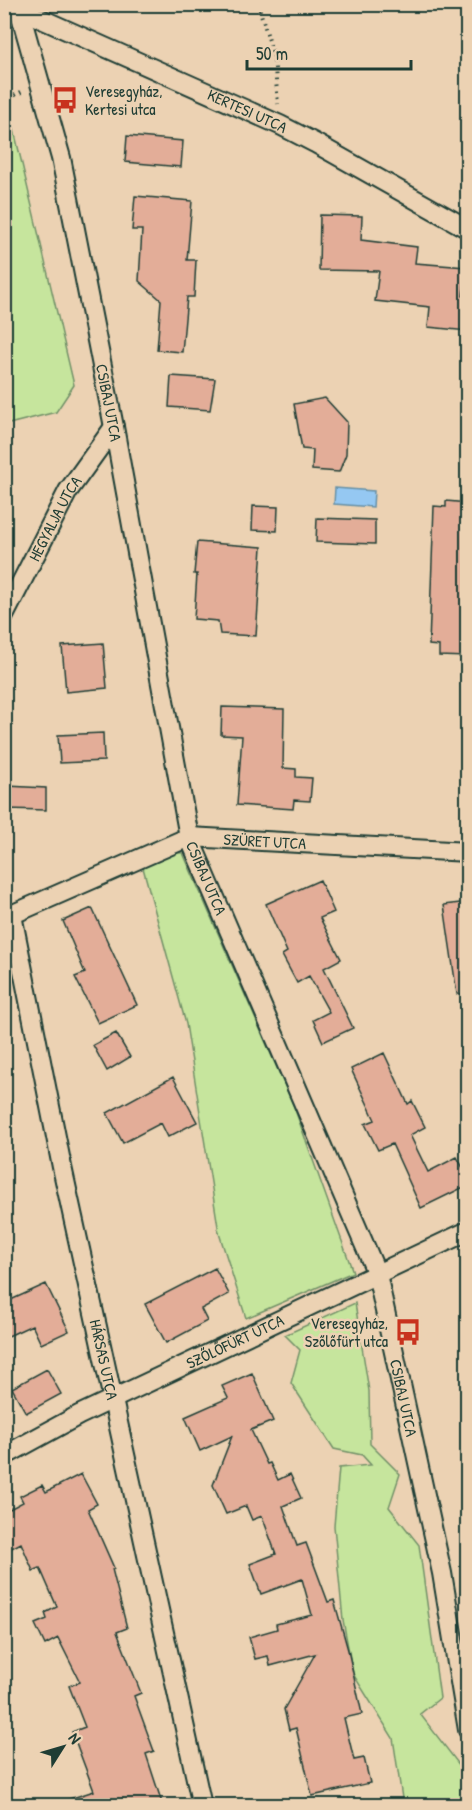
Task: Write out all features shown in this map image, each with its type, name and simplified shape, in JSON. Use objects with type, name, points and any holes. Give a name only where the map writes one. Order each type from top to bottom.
[{"type":"street","name":"KERTESI UTCA","points":[[18,7],[280,125],[468,229]]},
{"type":"street","name":"CSIBAJ UTCA","points":[[18,7],[61,158],[114,427],[189,837],[377,1274],[442,1573],[468,1730]]},
{"type":"street","name":"HEGYALJA UTCA","points":[[4,616],[69,491],[114,427]]},
{"type":"street","name":"SZÜRET UTCA","points":[[8,916],[189,837],[468,852]]},
{"type":"street","name":"HÁRSAS UTCA","points":[[8,916],[202,1806]]},
{"type":"street","name":"SZŐLŐFÜRT UTCA","points":[[4,1456],[114,1398],[468,1231]]},
{"type":"path","points":[[258,4],[274,57],[280,125]]},
{"type":"green space","points":[[10,113],[74,385],[56,412],[5,425],[4,115]]},
{"type":"green space","points":[[164,852],[183,853],[294,1107],[353,1272],[246,1318],[219,1233],[186,1024],[142,864]]},
{"type":"green space","points":[[355,1303],[369,1391],[370,1444],[400,1474],[389,1507],[419,1545],[440,1698],[420,1714],[464,1771],[467,1805],[403,1805],[393,1738],[353,1674],[343,1620],[334,1526],[339,1468],[371,1465],[362,1455],[334,1449],[291,1383],[300,1350],[285,1335]]},
{"type":"water","points":[[335,488],[374,491],[373,507],[334,504]]},
{"type":"building","points":[[127,136],[183,141],[181,167],[125,162]]},
{"type":"building","points":[[135,196],[192,201],[187,260],[196,260],[194,297],[187,297],[182,352],[157,350],[161,300],[139,281],[142,230],[132,230]]},
{"type":"building","points":[[320,215],[362,216],[361,240],[417,247],[415,263],[466,267],[463,296],[468,297],[468,331],[428,327],[430,307],[375,301],[379,271],[319,270]]},
{"type":"building","points":[[171,376],[215,379],[210,410],[169,407]]},
{"type":"building","points":[[325,398],[347,422],[346,454],[339,472],[312,470],[313,450],[302,449],[294,404]]},
{"type":"building","points":[[446,501],[468,503],[468,657],[439,656],[439,646],[429,645],[434,506],[446,507]]},
{"type":"building","points":[[253,506],[278,507],[277,531],[252,530]]},
{"type":"building","points":[[317,518],[375,520],[375,544],[316,542]]},
{"type":"building","points":[[197,542],[262,547],[256,636],[220,634],[218,621],[194,619]]},
{"type":"building","points":[[103,643],[107,688],[66,692],[62,646]]},
{"type":"building","points":[[222,707],[284,709],[283,768],[296,769],[296,777],[312,778],[310,801],[294,800],[293,809],[237,805],[242,736],[221,735]]},
{"type":"building","points":[[103,733],[104,761],[60,763],[58,735]]},
{"type":"building","points":[[7,786],[46,788],[46,810],[6,809]]},
{"type":"building","points":[[320,880],[334,912],[320,918],[341,959],[324,968],[353,1028],[323,1042],[313,1020],[329,1012],[309,976],[297,983],[282,955],[287,952],[266,904]]},
{"type":"building","points":[[468,902],[468,994],[457,994],[444,905]]},
{"type":"building","points":[[92,908],[137,1005],[98,1023],[75,977],[85,973],[63,921]]},
{"type":"building","points":[[116,1033],[130,1057],[107,1071],[93,1045]]},
{"type":"building","points":[[384,1053],[408,1104],[412,1101],[425,1127],[410,1135],[428,1172],[457,1157],[468,1177],[468,1185],[421,1208],[392,1144],[378,1150],[365,1124],[375,1120],[351,1069]]},
{"type":"building","points":[[173,1077],[197,1122],[168,1137],[161,1123],[123,1143],[107,1113]]},
{"type":"building","points":[[215,1268],[229,1294],[201,1309],[207,1321],[166,1343],[145,1304]]},
{"type":"building","points":[[46,1284],[69,1331],[41,1344],[32,1325],[4,1338],[4,1303]]},
{"type":"building","points":[[47,1369],[61,1394],[26,1413],[12,1388]]},
{"type":"building","points":[[252,1373],[273,1421],[251,1430],[267,1464],[270,1463],[278,1480],[290,1474],[301,1498],[283,1506],[297,1546],[306,1543],[328,1602],[334,1600],[362,1714],[344,1718],[354,1760],[364,1758],[370,1783],[312,1796],[296,1728],[289,1730],[284,1709],[315,1654],[270,1666],[268,1656],[255,1659],[249,1637],[277,1629],[276,1624],[312,1615],[302,1579],[261,1594],[250,1564],[276,1554],[262,1516],[252,1520],[246,1506],[226,1514],[213,1485],[232,1436],[200,1451],[185,1417],[228,1398],[222,1386]]},
{"type":"building","points":[[81,1474],[97,1504],[88,1509],[114,1568],[112,1569],[127,1628],[117,1632],[141,1693],[134,1696],[154,1751],[146,1754],[163,1806],[61,1806],[60,1802],[94,1791],[72,1732],[85,1727],[69,1686],[80,1682],[58,1638],[45,1645],[35,1624],[47,1619],[45,1613],[57,1607],[40,1568],[33,1571],[21,1543],[4,1552],[4,1512],[23,1502],[20,1496],[42,1485],[46,1492]]},
{"type":"place","name":"Veresegyház, Kertesi utca","points":[[65,100]]},
{"type":"place","name":"Veresegyház, Szőlőfürt utca","points":[[408,1332]]}]
